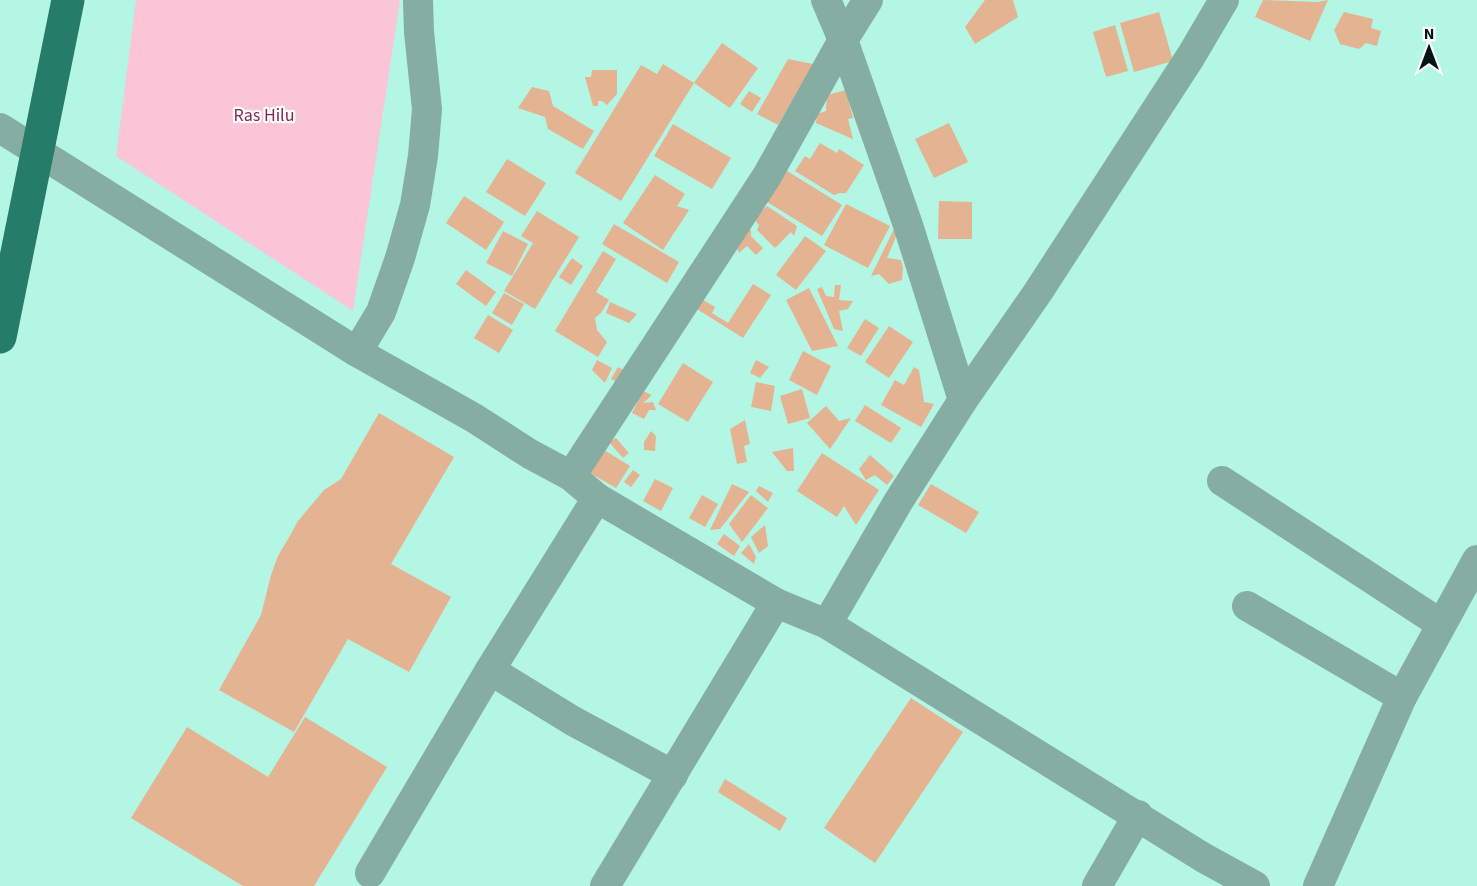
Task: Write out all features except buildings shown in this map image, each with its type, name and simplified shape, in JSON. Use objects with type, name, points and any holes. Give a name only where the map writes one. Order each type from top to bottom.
[{"type":"main road","points":[[0,337],[68,0]]},
{"type":"street","points":[[357,352],[381,312],[415,206],[423,156],[427,109],[418,0]]},
{"type":"street","points":[[826,0],[843,40],[908,225],[963,400]]},
{"type":"street","points":[[571,476],[766,176],[868,0]]},
{"type":"street","points":[[827,624],[898,502],[963,400],[1038,292],[1191,56],[1224,0]]},
{"type":"street","points":[[0,128],[357,352],[571,476],[597,498],[776,603],[827,624],[1204,858],[1255,886]]},
{"type":"street","points":[[1222,481],[1441,624]]},
{"type":"street","points":[[370,873],[490,670],[597,498]]},
{"type":"street","points":[[1318,886],[1402,697],[1477,560]]},
{"type":"street","points":[[606,886],[776,603]]},
{"type":"street","points":[[1247,606],[1402,697]]},
{"type":"street","points":[[490,670],[573,721],[673,775]]},
{"type":"street","points":[[1097,886],[1138,815]]},
{"type":"green space","name":"Ras Hilu","points":[[136,0],[400,0],[353,311],[116,156]]}]
